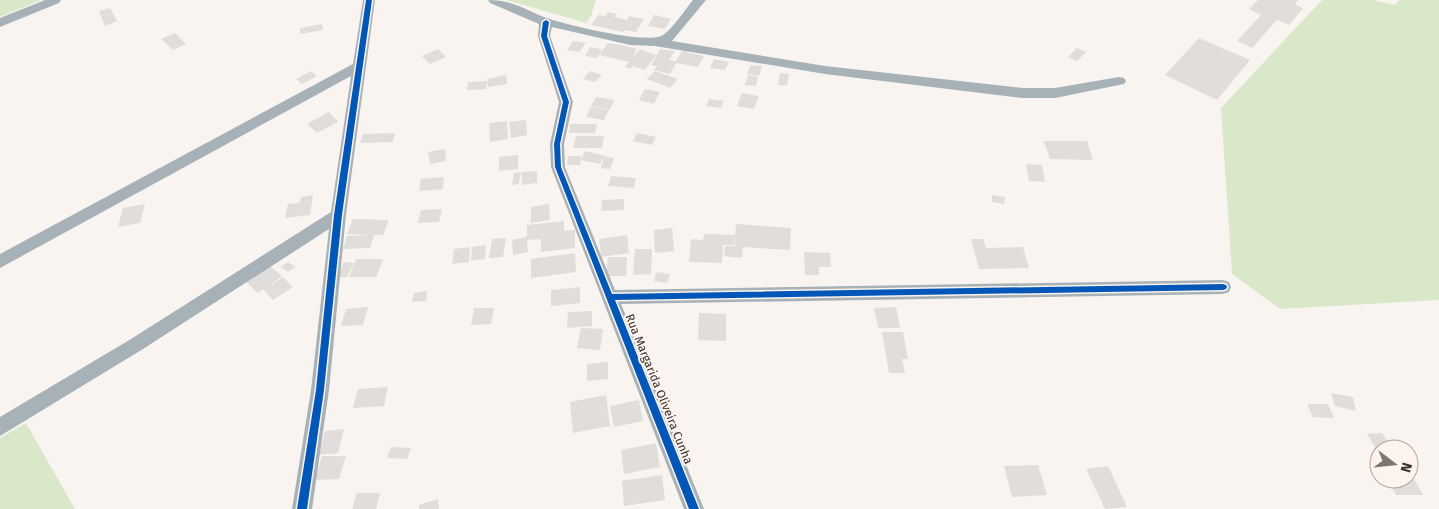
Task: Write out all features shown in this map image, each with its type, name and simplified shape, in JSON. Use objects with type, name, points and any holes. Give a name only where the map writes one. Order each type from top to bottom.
[{"type":"street","points":[[0,23],[55,0]]},
{"type":"street","points":[[302,509],[320,390],[338,215],[368,0]]},
{"type":"street","points":[[494,0],[546,22],[630,41],[655,42],[825,70],[1023,94],[1054,93],[1120,81]]},
{"type":"street","points":[[655,42],[667,38],[700,0]]},
{"type":"street","name":"Rua Margarida Oliveira Cunha","points":[[546,22],[544,36],[565,94],[566,102],[557,144],[558,166],[694,509]]},
{"type":"street","points":[[0,262],[360,66]]},
{"type":"street","points":[[0,428],[137,344],[338,215]]},
{"type":"street","points":[[611,297],[1223,287]]},
{"type":"green space","points":[[0,0],[41,0],[0,17]]},
{"type":"green space","points":[[506,0],[596,0],[591,16],[586,23]]},
{"type":"green space","points":[[1322,0],[1372,0],[1395,5],[1399,0],[1439,0],[1439,300],[1280,309],[1232,274],[1221,108]]},
{"type":"green space","points":[[26,423],[75,509],[0,509],[0,438]]},
{"type":"building","points":[[1258,0],[1298,0],[1295,4],[1303,8],[1289,25],[1277,20],[1252,48],[1237,41],[1261,15],[1249,9]]},
{"type":"building","points":[[110,8],[117,21],[105,26],[99,11]]},
{"type":"building","points":[[608,12],[617,14],[614,17],[627,20],[629,16],[644,19],[636,32],[625,30],[623,32],[591,25],[598,15],[605,16]]},
{"type":"building","points":[[654,15],[671,19],[665,29],[648,26]]},
{"type":"building","points":[[322,24],[323,30],[300,34],[300,28]]},
{"type":"building","points":[[175,33],[186,44],[173,50],[161,39]]},
{"type":"building","points":[[1199,38],[1250,60],[1217,100],[1165,75]]},
{"type":"building","points":[[573,41],[586,43],[579,52],[567,50]]},
{"type":"building","points":[[608,43],[637,49],[630,62],[599,55]]},
{"type":"building","points":[[590,47],[602,49],[597,58],[585,56]]},
{"type":"building","points":[[1077,48],[1086,52],[1077,61],[1068,57]]},
{"type":"building","points":[[438,49],[446,57],[430,64],[422,56]]},
{"type":"building","points":[[640,49],[656,55],[645,70],[632,66],[631,69],[625,67]]},
{"type":"building","points":[[660,49],[675,51],[669,60],[676,61],[682,51],[704,56],[698,67],[676,63],[670,74],[654,70],[657,66],[651,65]]},
{"type":"building","points":[[714,59],[729,62],[725,70],[710,68]]},
{"type":"building","points":[[750,65],[762,66],[759,76],[747,74]]},
{"type":"building","points":[[311,71],[317,76],[302,84],[296,79]]},
{"type":"building","points":[[590,71],[602,75],[595,82],[583,79]]},
{"type":"building","points":[[655,71],[678,79],[670,88],[647,79]]},
{"type":"building","points":[[780,73],[789,74],[787,85],[778,85]]},
{"type":"building","points":[[506,75],[507,84],[488,87],[487,79]]},
{"type":"building","points":[[748,75],[758,77],[756,86],[745,85]]},
{"type":"building","points":[[487,81],[486,89],[467,90],[468,82]]},
{"type":"building","points":[[645,89],[660,92],[654,104],[639,100]]},
{"type":"building","points":[[742,93],[759,96],[754,109],[737,106]]},
{"type":"building","points":[[596,97],[614,100],[610,110],[591,106]]},
{"type":"building","points":[[709,99],[724,101],[721,108],[706,106]]},
{"type":"building","points":[[591,107],[609,110],[604,120],[586,117]]},
{"type":"building","points":[[329,112],[338,122],[317,133],[307,124]]},
{"type":"building","points":[[526,120],[527,135],[511,138],[509,122]]},
{"type":"building","points":[[507,121],[508,139],[490,142],[489,123]]},
{"type":"building","points":[[570,124],[597,124],[595,133],[569,133]]},
{"type":"building","points":[[395,133],[393,142],[360,143],[363,134]]},
{"type":"building","points":[[637,133],[656,137],[652,145],[633,141]]},
{"type":"building","points":[[576,136],[604,136],[602,148],[573,148]]},
{"type":"building","points":[[1044,141],[1087,141],[1093,160],[1050,159]]},
{"type":"building","points":[[445,149],[446,161],[430,164],[428,152]]},
{"type":"building","points":[[585,151],[614,158],[610,169],[601,168],[604,157],[600,164],[581,160]]},
{"type":"building","points":[[518,155],[518,169],[499,171],[499,157]]},
{"type":"building","points":[[568,156],[581,156],[580,165],[567,165]]},
{"type":"building","points":[[1026,164],[1042,165],[1045,182],[1029,181]]},
{"type":"building","points":[[537,171],[537,183],[522,185],[522,172]]},
{"type":"building","points":[[521,172],[519,184],[512,185],[514,173]]},
{"type":"building","points":[[611,176],[636,178],[634,188],[608,186]]},
{"type":"building","points":[[444,177],[443,189],[419,191],[421,179]]},
{"type":"building","points":[[313,195],[310,215],[285,218],[288,204],[300,203],[301,197]]},
{"type":"building","points":[[992,195],[1005,197],[1004,204],[992,202]]},
{"type":"building","points":[[624,199],[624,210],[601,211],[602,200]]},
{"type":"building","points":[[145,204],[140,223],[118,227],[123,208]]},
{"type":"building","points":[[549,204],[550,220],[531,223],[531,207]]},
{"type":"building","points":[[442,209],[439,222],[418,223],[421,210]]},
{"type":"building","points":[[353,219],[389,220],[383,235],[374,235],[370,248],[343,249],[347,236],[369,235],[347,234]]},
{"type":"building","points":[[564,221],[564,231],[575,230],[575,248],[541,252],[541,239],[527,240],[528,252],[513,255],[512,240],[527,237],[527,225]]},
{"type":"building","points":[[736,224],[791,228],[790,250],[743,247],[742,258],[724,256],[725,246],[735,246],[735,237],[734,245],[723,245],[722,263],[689,262],[691,239],[703,240],[704,234],[735,235]]},
{"type":"building","points":[[672,228],[674,251],[655,253],[654,230]]},
{"type":"building","points":[[627,235],[629,253],[601,257],[599,239]]},
{"type":"building","points":[[506,238],[503,257],[489,258],[492,239]]},
{"type":"building","points":[[971,239],[983,239],[986,248],[1023,247],[1029,268],[979,269]]},
{"type":"building","points":[[486,245],[485,259],[471,261],[472,247]]},
{"type":"building","points":[[470,247],[469,262],[452,264],[454,249]]},
{"type":"building","points":[[635,249],[652,249],[651,274],[633,275]]},
{"type":"building","points":[[804,252],[830,253],[831,267],[819,267],[819,275],[805,275]]},
{"type":"building","points":[[575,253],[576,272],[531,278],[531,259]]},
{"type":"building","points":[[608,257],[627,257],[626,276],[606,276]]},
{"type":"building","points":[[356,259],[383,259],[376,277],[349,277]]},
{"type":"building","points":[[288,262],[295,267],[288,272],[281,267]]},
{"type":"building","points":[[344,262],[354,263],[347,277],[337,277]]},
{"type":"building","points":[[268,264],[282,276],[266,288],[283,277],[293,287],[273,300],[263,289],[258,293],[245,281]]},
{"type":"building","points":[[657,272],[670,274],[667,283],[654,281]]},
{"type":"building","points":[[580,287],[580,303],[551,306],[551,290]]},
{"type":"building","points":[[427,291],[426,301],[412,302],[414,293]]},
{"type":"building","points":[[368,307],[363,325],[341,326],[346,309]]},
{"type":"building","points":[[896,307],[900,328],[878,328],[874,308]]},
{"type":"building","points":[[474,308],[494,308],[491,324],[471,325]]},
{"type":"building","points":[[592,311],[592,326],[567,328],[568,312]]},
{"type":"building","points":[[699,313],[726,314],[726,341],[698,340]]},
{"type":"building","points":[[581,328],[603,329],[600,350],[577,348]]},
{"type":"building","points":[[882,332],[903,332],[908,359],[902,359],[905,373],[889,373]]},
{"type":"building","points":[[608,362],[608,379],[587,381],[587,364]]},
{"type":"building","points":[[388,387],[384,406],[353,408],[358,389]]},
{"type":"building","points":[[1331,393],[1353,397],[1356,411],[1335,406]]},
{"type":"building","points":[[606,395],[610,426],[573,433],[570,402]]},
{"type":"building","points":[[639,400],[643,421],[614,427],[610,406]]},
{"type":"building","points":[[1307,404],[1328,404],[1334,418],[1313,417]]},
{"type":"building","points":[[344,429],[338,453],[319,455],[325,431]]},
{"type":"building","points":[[1382,433],[1386,439],[1370,439],[1367,434]]},
{"type":"building","points":[[656,443],[660,467],[624,474],[621,450]]},
{"type":"building","points":[[391,447],[411,448],[407,459],[387,458]]},
{"type":"building","points":[[322,456],[346,456],[339,479],[315,480]]},
{"type":"building","points":[[1038,465],[1047,495],[1012,497],[1004,466]]},
{"type":"building","points":[[1108,466],[1127,507],[1105,509],[1086,469]]},
{"type":"building","points":[[662,475],[665,500],[624,506],[622,481]]},
{"type":"building","points":[[1419,488],[1423,495],[1396,495],[1393,489]]},
{"type":"building","points":[[357,493],[380,493],[376,509],[352,509]]},
{"type":"building","points":[[438,499],[439,509],[419,509],[419,505]]},
{"type":"cycle path","points":[[302,509],[320,390],[338,215],[369,0]]},
{"type":"cycle path","points":[[546,22],[544,36],[566,102],[557,144],[558,167],[694,509]]},
{"type":"cycle path","points":[[611,297],[1223,287]]}]
